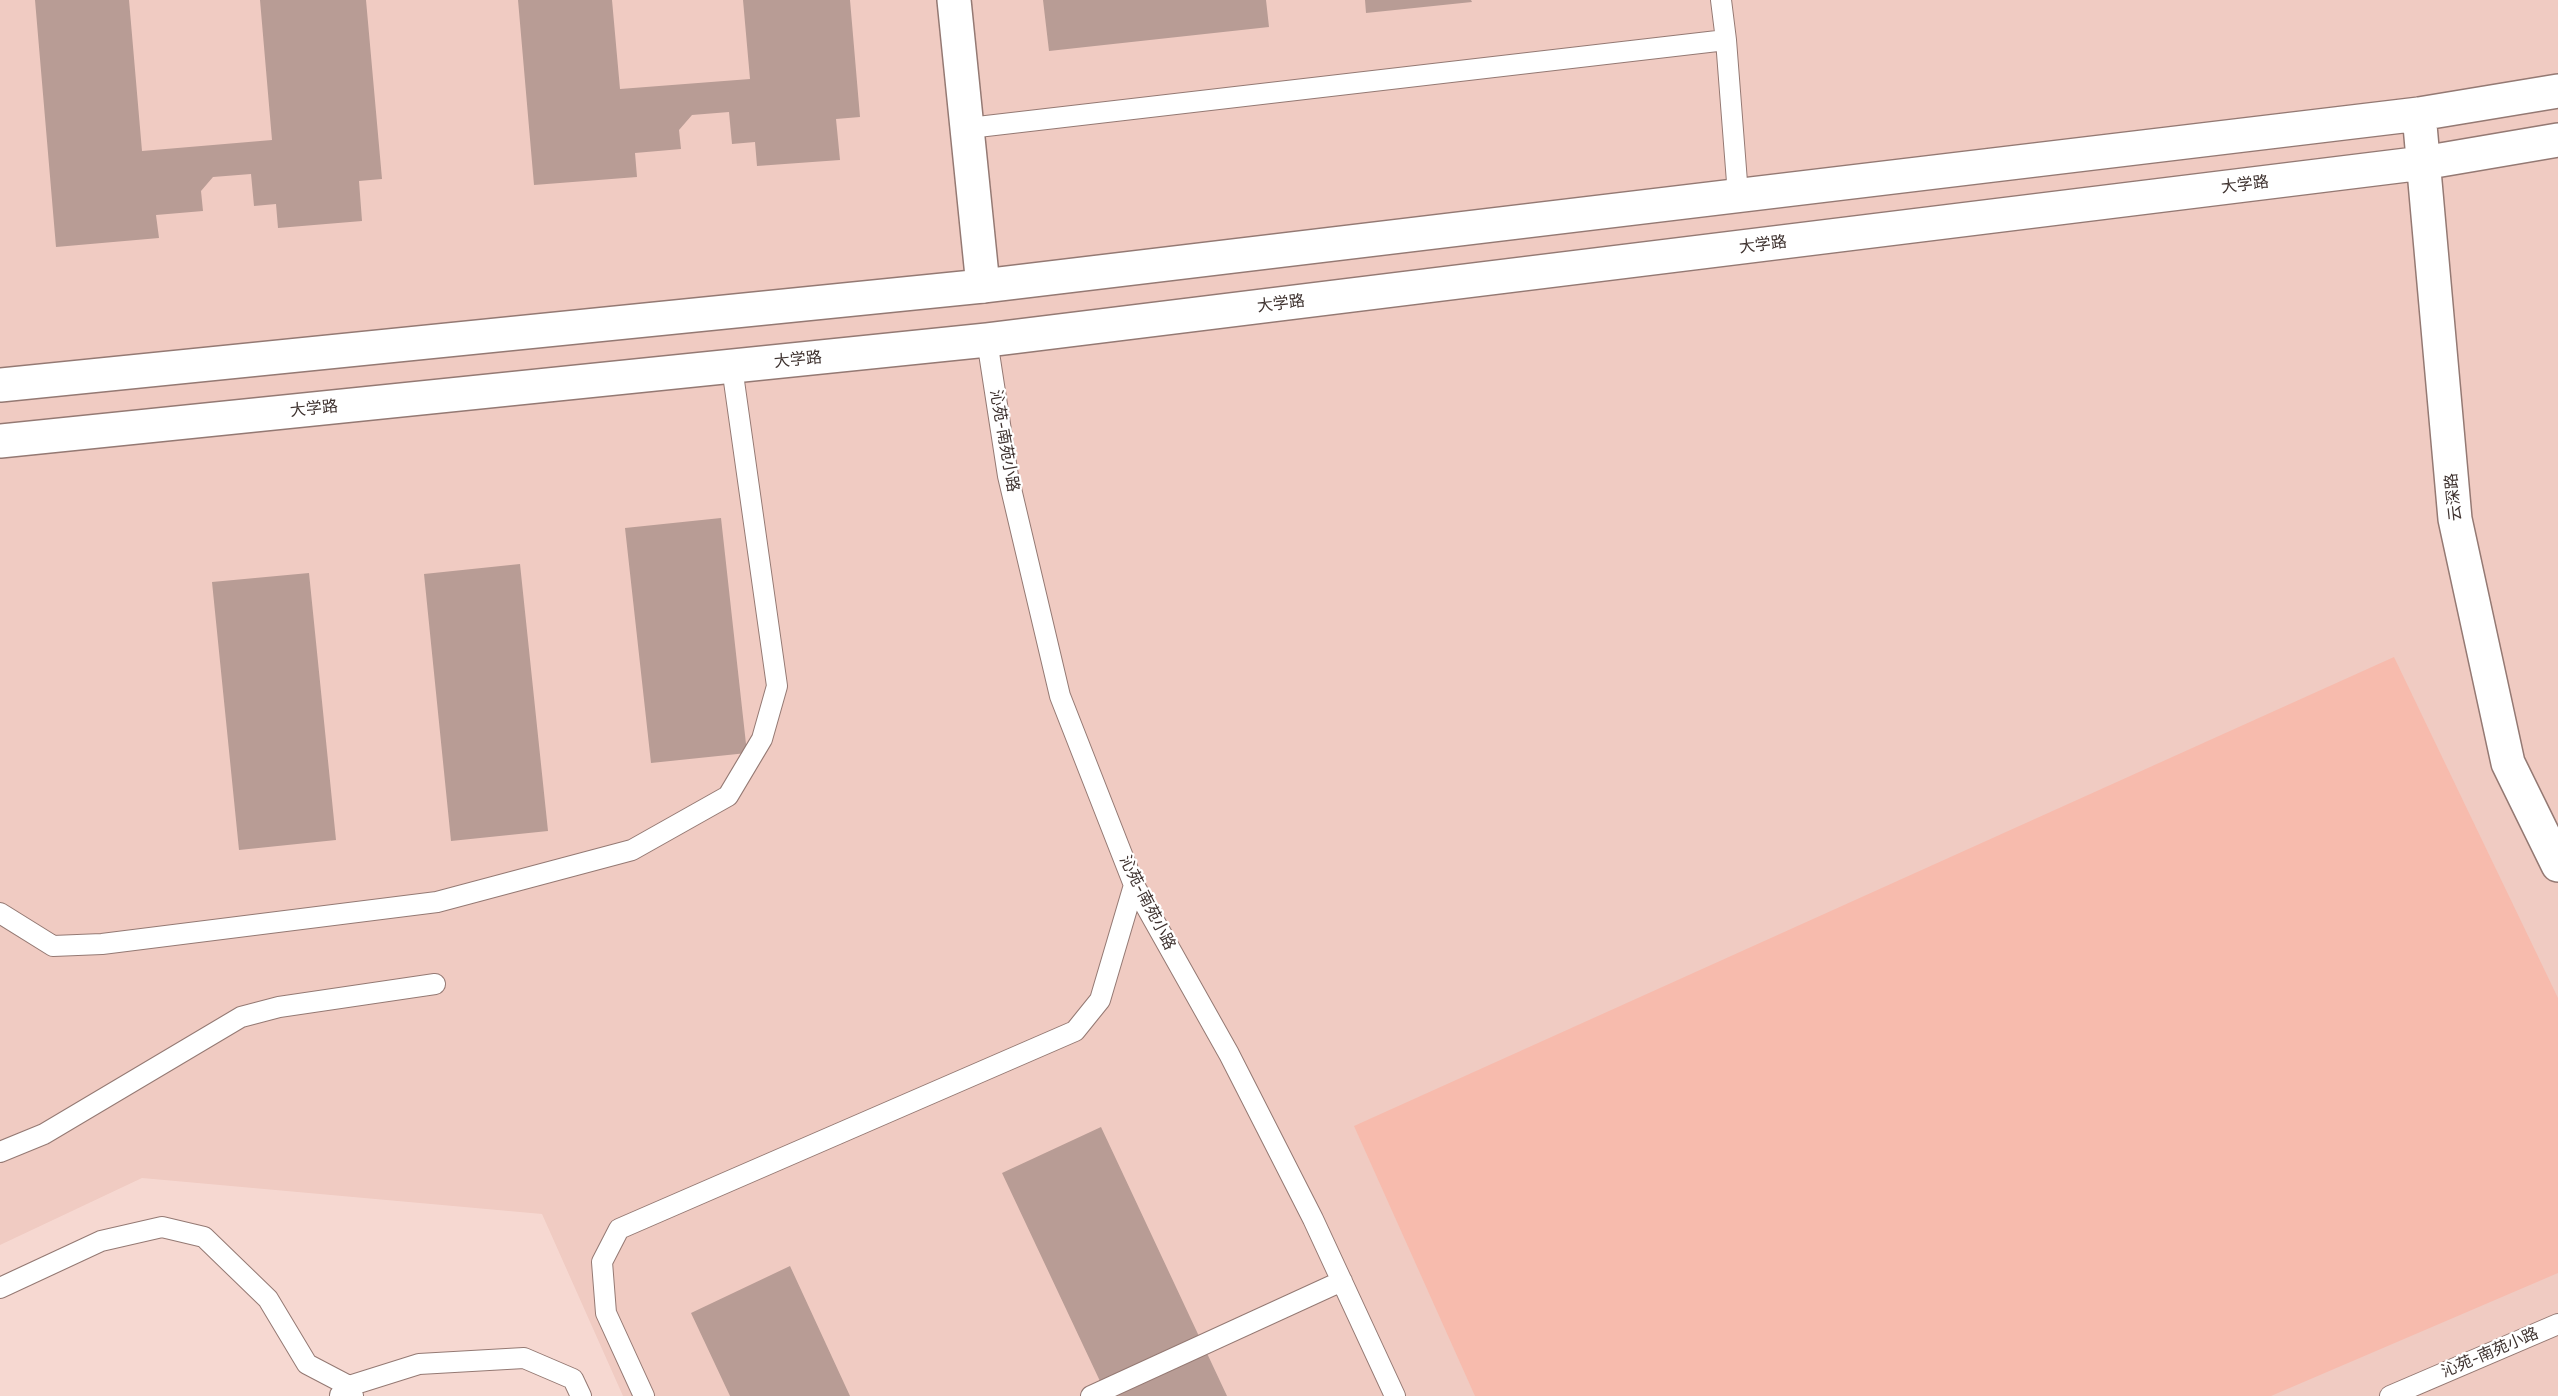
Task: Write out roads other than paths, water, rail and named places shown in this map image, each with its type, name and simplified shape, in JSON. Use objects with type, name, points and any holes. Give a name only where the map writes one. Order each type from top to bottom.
[{"type":"main road","points":[[954,0],[969,128],[983,286]]},
{"type":"main road","points":[[0,385],[983,286],[2419,114],[2558,91]]},
{"type":"main road","name":"云深路","points":[[2419,114],[2455,519],[2508,763],[2558,865]]},
{"type":"main road","name":"大学路","points":[[0,441],[987,340],[2423,163],[2558,140]]},
{"type":"lane","points":[[1721,0],[1738,195]]},
{"type":"lane","points":[[969,128],[1726,40]]},
{"type":"lane","name":"沁苑-南苑小路","points":[[987,340],[1008,476],[1060,696],[1134,885],[1229,1054],[1313,1219],[1395,1396]]},
{"type":"lane","points":[[0,913],[53,946],[102,944],[437,902],[632,850],[728,796],[762,739],[777,686],[732,367]]},
{"type":"lane","points":[[644,1396],[606,1313],[602,1262],[619,1229],[1075,1031],[1100,1000],[1134,885]]},
{"type":"lane","points":[[0,1152],[44,1134],[241,1017],[279,1007],[435,984]]},
{"type":"lane","points":[[0,1288],[101,1241],[162,1227],[204,1237],[268,1299],[307,1364],[347,1393],[418,1365],[524,1358],[573,1379],[581,1396]]},
{"type":"lane","points":[[1091,1396],[1342,1281]]},
{"type":"lane","name":"沁苑-南苑小路","points":[[2390,1396],[2558,1324]]}]
